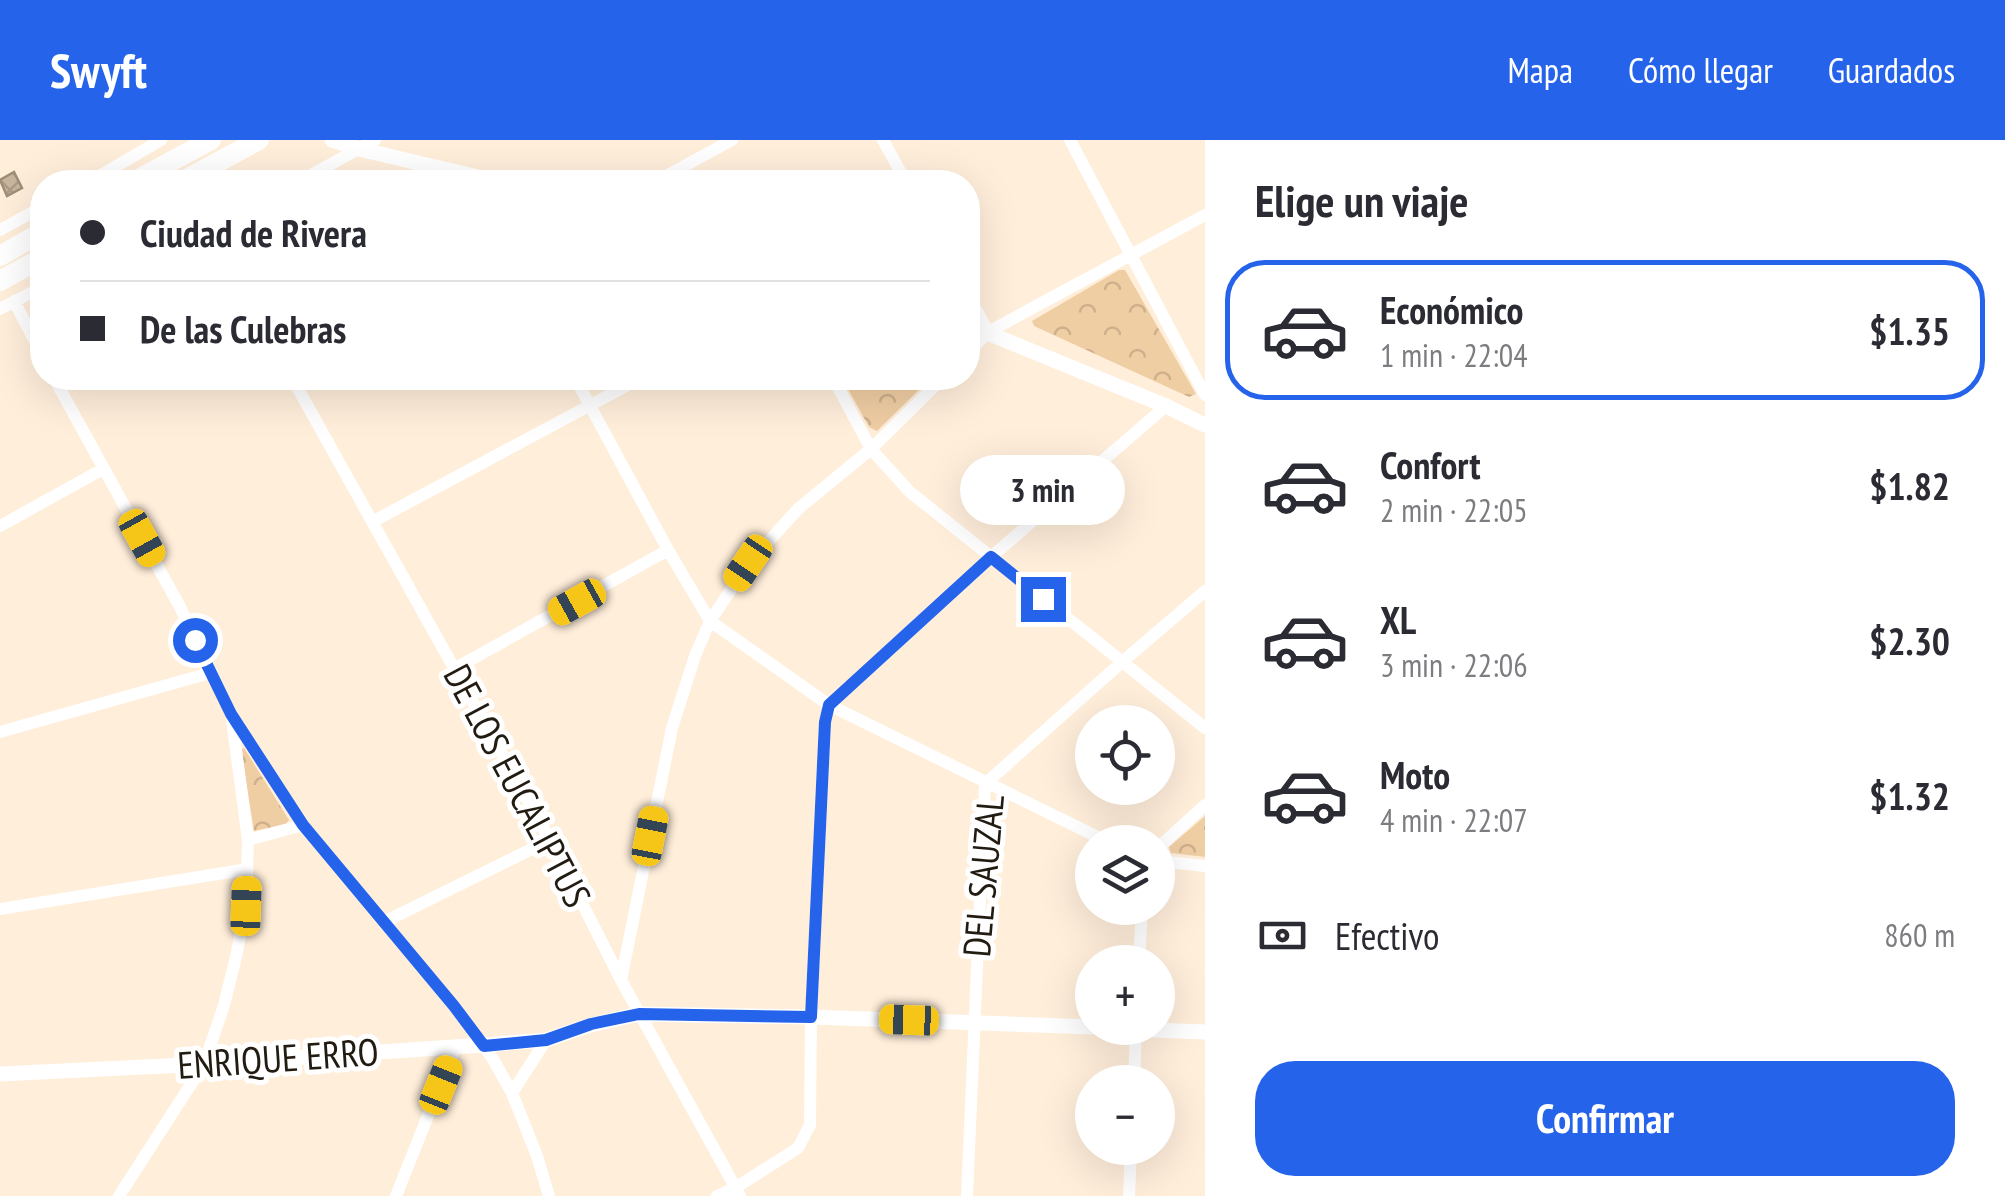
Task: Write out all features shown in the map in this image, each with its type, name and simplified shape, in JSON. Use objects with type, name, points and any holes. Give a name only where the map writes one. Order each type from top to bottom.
[{"type":"main road","points":[[155,170],[211,140]]},
{"type":"main road","points":[[203,170],[258,140]]},
{"type":"main road","points":[[0,256],[30,239]]},
{"type":"main road","points":[[0,282],[30,265]]},
{"type":"street","points":[[107,170],[145,144],[161,140]]},
{"type":"street","points":[[332,140],[439,170]]},
{"type":"street","points":[[320,170],[375,140]]},
{"type":"street","points":[[677,170],[732,140]]},
{"type":"street","points":[[883,140],[899,170]]},
{"type":"street","points":[[1070,140],[1205,395]]},
{"type":"street","points":[[0,230],[30,214]]},
{"type":"street","points":[[980,340],[988,332],[1205,215]]},
{"type":"street","points":[[0,308],[30,292]]},
{"type":"street","points":[[14,301],[30,332]]},
{"type":"street","points":[[980,317],[988,332]]},
{"type":"street","points":[[980,329],[1205,425]]},
{"type":"street","points":[[60,390],[180,607],[231,714],[303,825],[484,1046],[512,1093],[550,1196]]},
{"type":"street","name":"DE LOS EUCALIPTUS","points":[[299,390],[550,840],[620,980],[738,1192]]},
{"type":"street","points":[[581,390],[710,620],[829,705],[1075,826]]},
{"type":"street","points":[[372,522],[619,390]]},
{"type":"street","points":[[839,390],[871,449],[910,492],[1205,728]]},
{"type":"street","points":[[620,980],[672,728],[710,620],[748,563],[798,509],[871,449],[930,390]]},
{"type":"street","points":[[717,1196],[738,1192],[798,1148],[810,1125],[811,1017],[825,722],[829,705],[991,557],[1166,406]]},
{"type":"street","points":[[0,526],[103,469]]},
{"type":"street","points":[[454,669],[668,550]]},
{"type":"street","name":"DEL SAUZAL","points":[[967,1196],[985,784],[1205,591]]},
{"type":"street","points":[[0,732],[210,673]]},
{"type":"street","points":[[119,1196],[204,1064],[236,957],[246,906],[248,840],[231,714]]},
{"type":"street","points":[[1175,833],[1205,806]]},
{"type":"street","points":[[248,840],[303,825]]},
{"type":"street","points":[[384,922],[550,840]]},
{"type":"street","points":[[1175,863],[1205,866]]},
{"type":"street","points":[[0,909],[248,869]]},
{"type":"street","name":"ENRIQUE ERRO","points":[[0,1074],[484,1046],[546,1040],[591,1024],[639,1014],[1075,1026]]},
{"type":"street","points":[[1175,1030],[1205,1032]]},
{"type":"street","points":[[512,1093],[546,1040]]},
{"type":"street","points":[[396,1196],[456,1048]]},
{"type":"street","points":[[1129,1196],[1130,1165]]},
{"type":"green space","points":[[1125,270],[1196,394],[1189,397],[1034,326],[1032,321]]},
{"type":"green space","points":[[849,390],[919,390],[877,431],[869,427]]},
{"type":"green space","points":[[244,748],[289,820],[286,824],[254,831],[241,750]]},
{"type":"green space","points":[[1205,816],[1205,857],[1175,853],[1175,842]]},
{"type":"building","points":[[14,172],[22,188],[7,196],[0,180]]},
{"type":"route","points":[[195,640],[231,714],[303,825],[484,1046],[546,1040],[591,1024],[639,1014],[811,1017],[825,722],[829,705],[991,557],[1043,599]]}]
